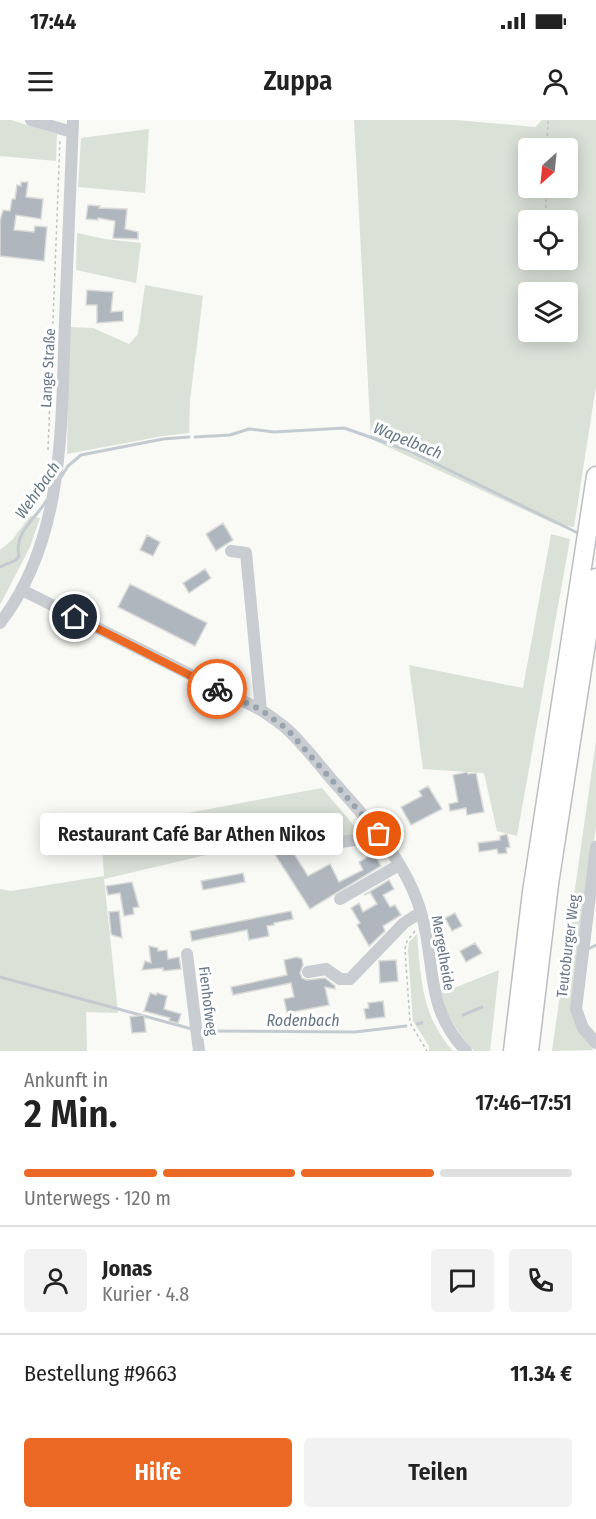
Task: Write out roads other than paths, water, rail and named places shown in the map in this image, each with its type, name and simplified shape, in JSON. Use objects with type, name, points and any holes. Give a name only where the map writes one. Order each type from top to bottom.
[{"type":"highway","points":[[513,1051],[532,892],[596,476]]},
{"type":"highway","points":[[529,1051],[549,884],[596,578]]},
{"type":"street","points":[[31,120],[68,127]]},
{"type":"street","name":"Lange Straße","points":[[0,622],[22,590],[39,551],[50,510],[68,127]]},
{"type":"street","points":[[231,551],[246,553],[261,710]]},
{"type":"street","name":"Mergelheide","points":[[22,590],[261,710],[287,729],[379,834],[408,880],[419,913],[439,1011],[452,1037],[466,1051]]},
{"type":"street","points":[[310,846],[370,838],[379,834]]},
{"type":"street","name":"Teutoburger Weg","points":[[596,847],[576,1009],[583,1028],[596,1043]]},
{"type":"street","points":[[340,899],[399,865]]},
{"type":"street","points":[[308,972],[326,969],[340,979],[350,979],[404,923],[419,913]]},
{"type":"street","name":"Fienhofweg","points":[[187,954],[199,1051]]},
{"type":"waterway","name":"Wapelbach","points":[[195,437],[230,435],[249,429],[274,432],[344,428],[410,451],[580,534]]},
{"type":"waterway","name":"Wapelbach","points":[[61,477],[68,466],[81,455],[163,439],[189,437]]},
{"type":"waterway","name":"Wehrbach","points":[[0,567],[16,560],[19,556],[19,540],[22,533],[47,500]]},
{"type":"waterway","name":"Rodenbach","points":[[588,949],[596,945]]},
{"type":"waterway","name":"Rodenbach","points":[[0,977],[192,1029]]},
{"type":"waterway","name":"Rodenbach","points":[[463,1015],[482,1007]]},
{"type":"waterway","name":"Rodenbach","points":[[417,1024],[422,1023]]},
{"type":"waterway","name":"Rodenbach","points":[[201,1031],[355,1032],[406,1026]]},
{"type":"place","name":"Restaurant Café Bar Athen Nikos","points":[[379,834]]}]
